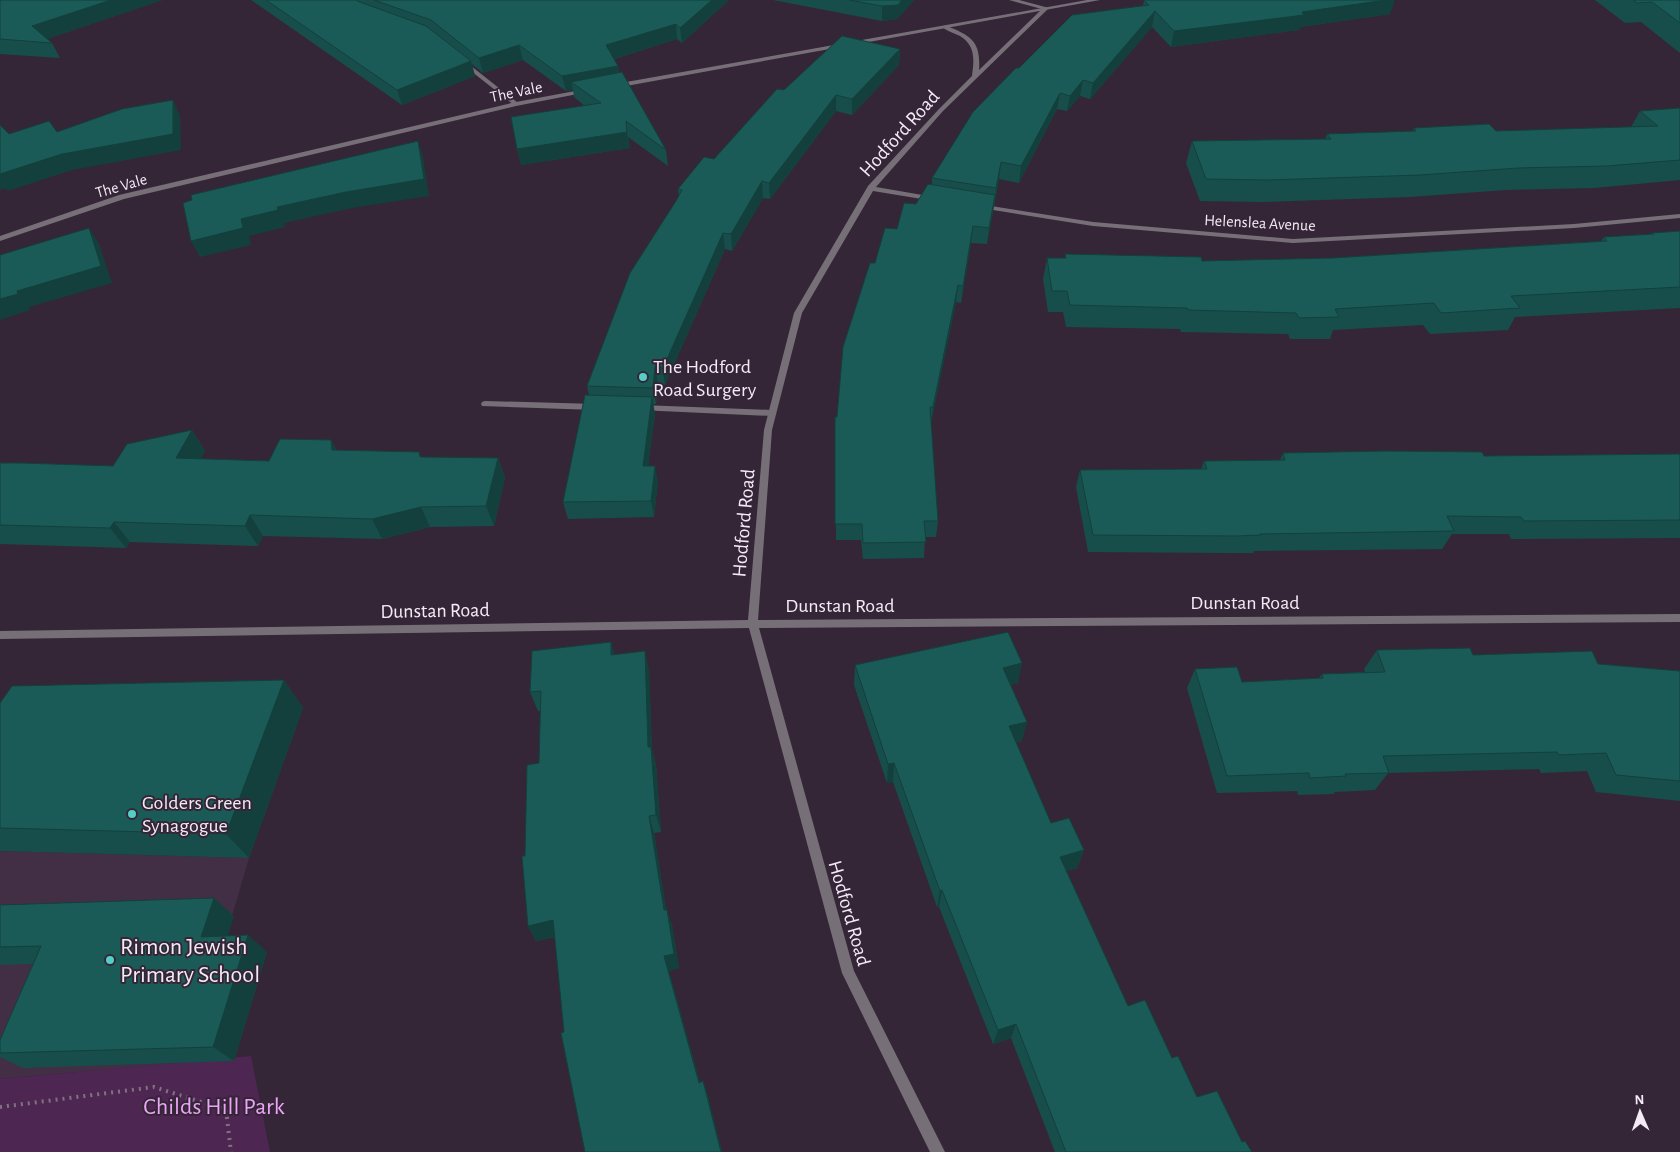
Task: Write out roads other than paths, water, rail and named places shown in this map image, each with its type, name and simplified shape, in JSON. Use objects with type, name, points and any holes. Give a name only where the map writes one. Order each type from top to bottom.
[{"type":"street","points":[[1012,0],[1046,8]]},
{"type":"street","points":[[612,86],[1097,0]]},
{"type":"street","name":"Hodford Road","points":[[938,1152],[848,973],[752,624],[768,430],[798,313],[871,188],[941,110],[1046,8]]},
{"type":"street","points":[[945,27],[968,37],[975,46],[977,56],[975,78]]},
{"type":"street","points":[[456,56],[516,104]]},
{"type":"street","name":"The Vale","points":[[0,239],[122,197],[516,104],[593,90]]},
{"type":"street","points":[[871,188],[939,199]]},
{"type":"street","name":"Helenslea Avenue","points":[[968,204],[1093,224],[1293,241],[1574,226],[1680,216]]},
{"type":"street","points":[[485,404],[602,407]]},
{"type":"street","points":[[631,408],[772,413]]},
{"type":"street","name":"Dunstan Road","points":[[0,635],[752,624],[1680,618]]},
{"type":"place","name":"The Hodford Road Surgery","points":[[643,377]]},
{"type":"place","name":"Golders Green Synagogue","points":[[132,814]]},
{"type":"place","name":"Rimon Jewish Primary School","points":[[110,960]]},
{"type":"park label","name":"Childs Hill Park","points":[[214,1106]]}]
